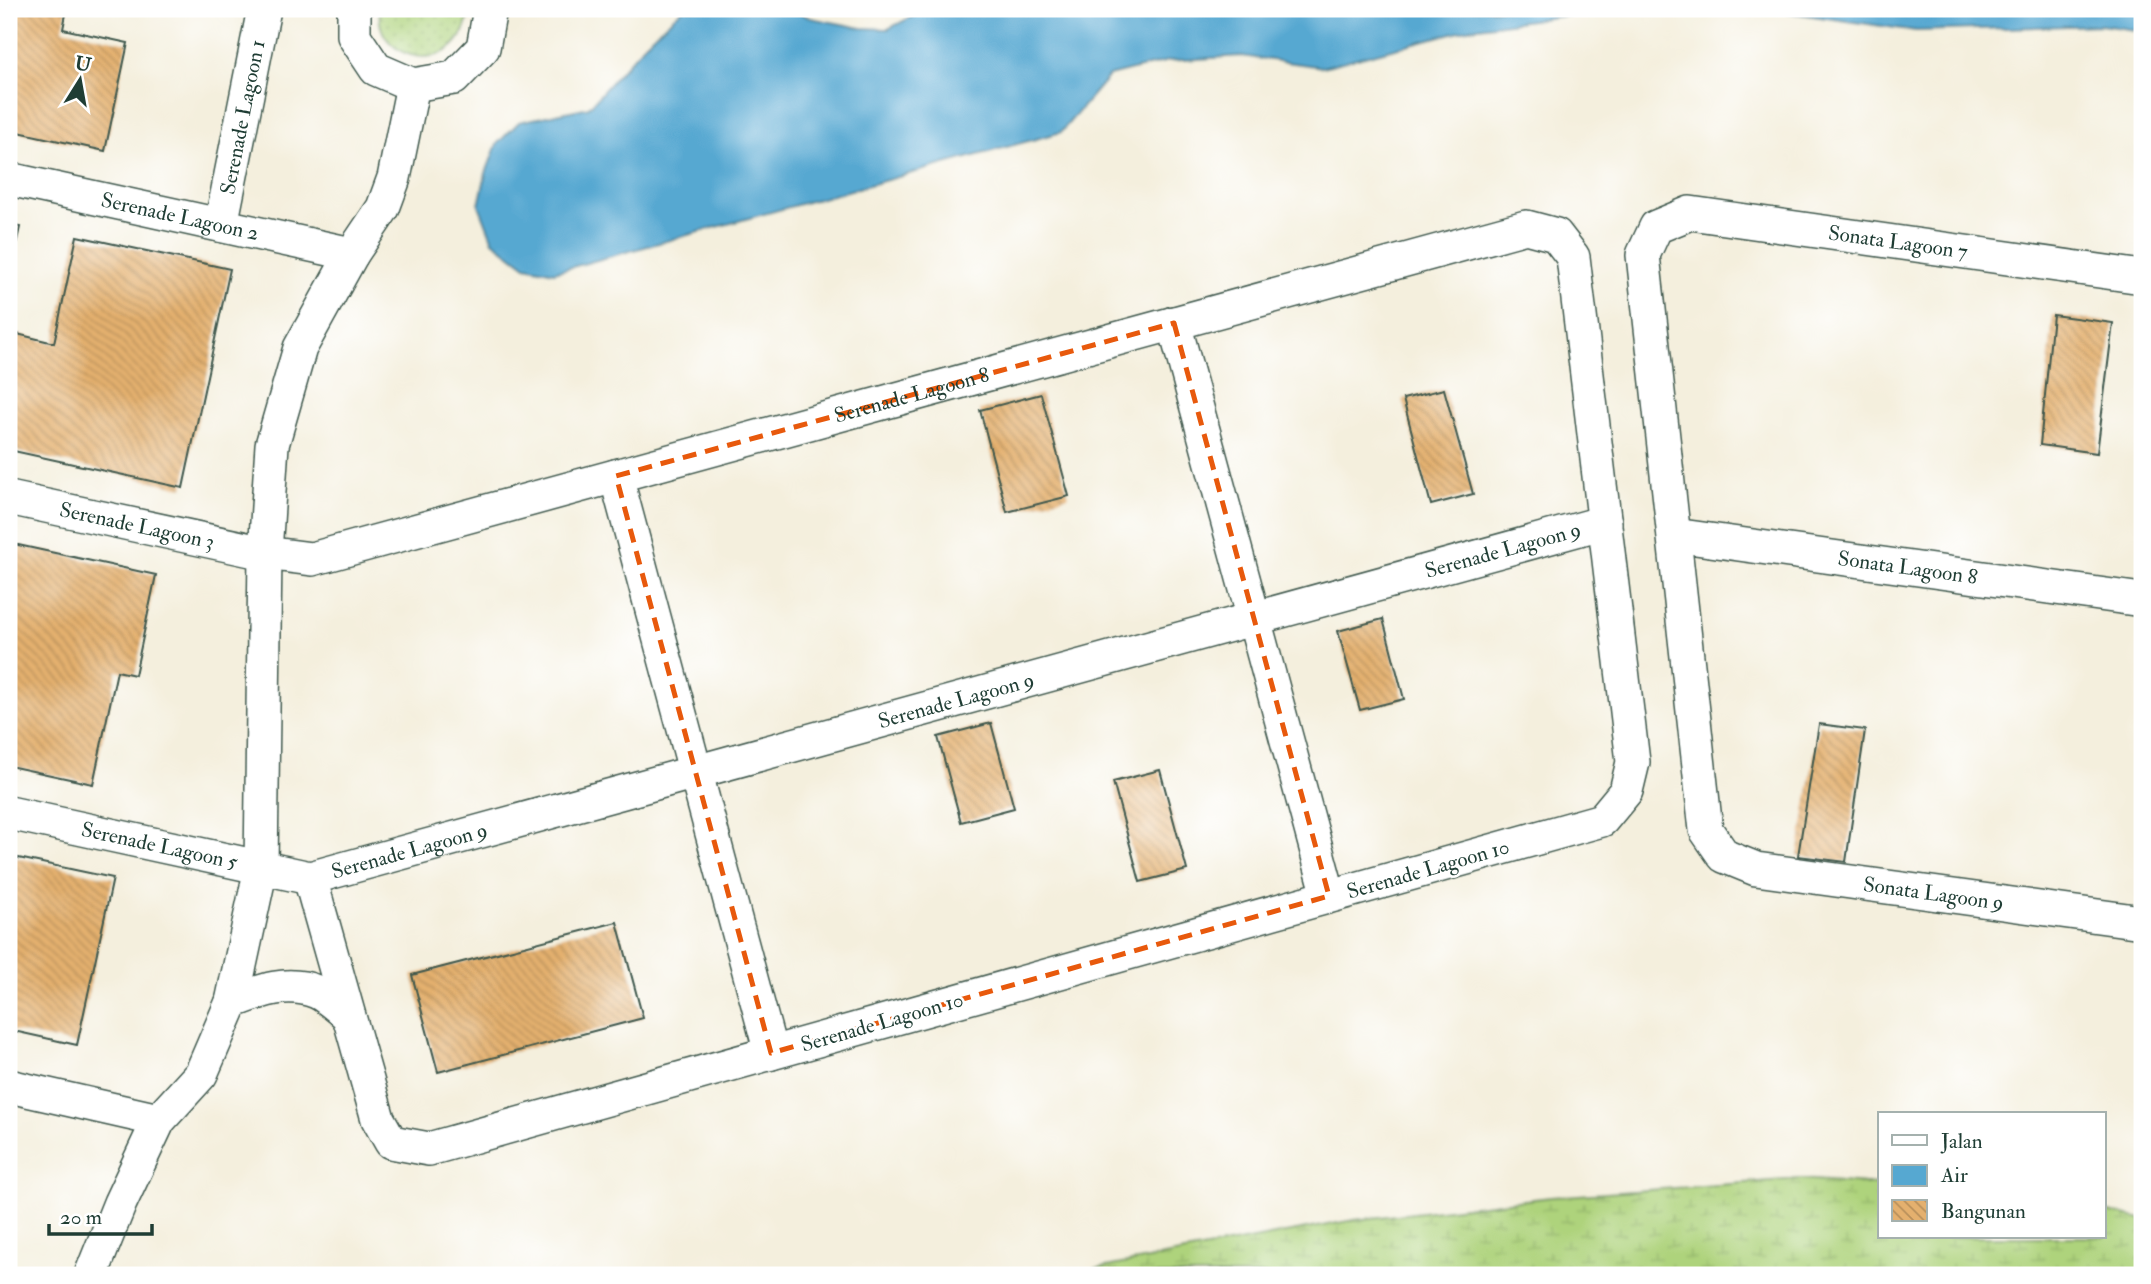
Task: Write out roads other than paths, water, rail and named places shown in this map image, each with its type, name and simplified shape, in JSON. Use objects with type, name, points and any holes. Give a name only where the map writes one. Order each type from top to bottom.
[{"type":"street","name":"Serenade Lagoon 1","points":[[221,225],[264,9]]},
{"type":"street","points":[[354,9],[354,36],[376,69],[413,85],[454,78],[483,48],[490,9]]},
{"type":"street","points":[[91,1275],[120,1203],[159,1120],[201,1074],[232,1002],[261,868],[265,553],[272,445],[300,348],[352,254],[383,208],[394,178],[413,85]]},
{"type":"street","name":"Serenade Lagoon 2","points":[[9,179],[352,254]]},
{"type":"street","name":"Sonata Lagoon 7","points":[[1674,535],[1643,255],[1656,227],[1690,213],[2142,277]]},
{"type":"street","name":"Serenade Lagoon 8","points":[[265,553],[312,559],[1527,227],[1556,235],[1573,257],[1605,522]]},
{"type":"street","points":[[1174,323],[1329,896]]},
{"type":"street","points":[[615,475],[771,1053]]},
{"type":"street","name":"Serenade Lagoon 3","points":[[9,498],[265,553]]},
{"type":"street","name":"Serenade Lagoon 9","points":[[310,878],[1605,522]]},
{"type":"street","name":"Serenade Lagoon 10","points":[[310,878],[378,1119],[391,1142],[429,1149],[1602,820],[1626,791],[1633,762],[1605,522]]},
{"type":"street","name":"Sonata Lagoon 8","points":[[1674,535],[2142,600]]},
{"type":"street","name":"Sonata Lagoon 9","points":[[1674,535],[1706,830],[1724,856],[1756,869],[2142,922]]},
{"type":"street","name":"Serenade Lagoon 5","points":[[9,813],[310,878]]},
{"type":"street","points":[[232,1002],[263,989],[292,986],[318,993],[348,1015]]},
{"type":"street","points":[[9,1086],[159,1120]]},
{"type":"water","points":[[683,9],[788,9],[811,18],[862,28],[888,29],[927,9],[1615,9],[1471,28],[1323,67],[1241,56],[1168,61],[1109,76],[1061,132],[554,272],[526,266],[493,241],[479,205],[486,173],[497,144],[519,122],[589,107],[651,37]]},
{"type":"water","points":[[1765,9],[2142,9],[2142,31],[2101,25],[1916,31]]}]
